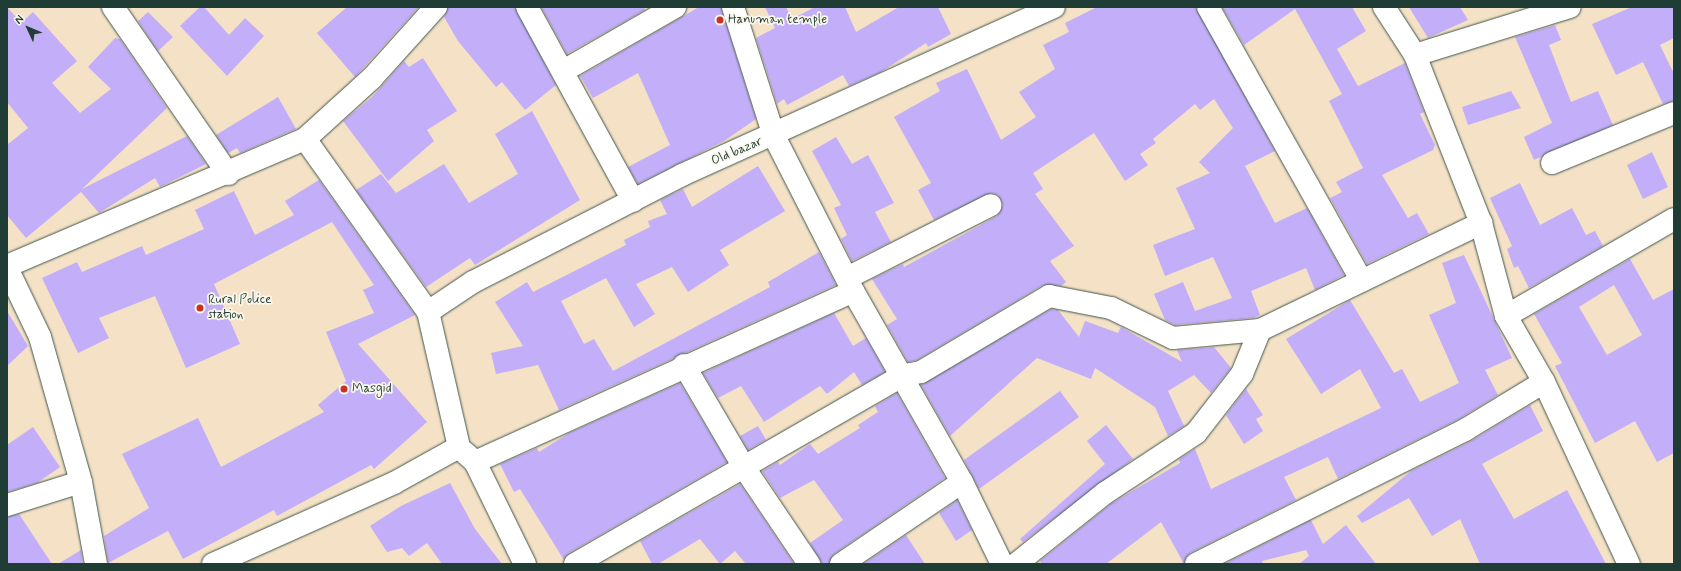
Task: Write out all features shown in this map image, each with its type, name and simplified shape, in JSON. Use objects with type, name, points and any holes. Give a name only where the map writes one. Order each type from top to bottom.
[{"type":"street","points":[[113,7],[228,174]]},
{"type":"street","points":[[96,564],[81,482],[40,337],[7,267],[228,174],[305,139],[372,78],[436,7]]},
{"type":"street","points":[[527,7],[565,70],[633,201]]},
{"type":"street","points":[[565,70],[675,7]]},
{"type":"street","points":[[733,7],[774,136],[850,284],[904,375],[962,482],[1002,564]]},
{"type":"street","name":"Old bazar","points":[[428,312],[473,282],[633,201],[1054,7]]},
{"type":"street","points":[[1208,7],[1362,281]]},
{"type":"street","points":[[1384,7],[1415,55],[1481,223],[1506,316],[1544,382],[1629,564]]},
{"type":"street","points":[[1415,55],[1570,7]]},
{"type":"street","points":[[1552,163],[1674,113]]},
{"type":"street","points":[[305,139],[428,312],[459,447],[475,462],[525,564]]},
{"type":"street","points":[[475,462],[684,365],[850,284],[990,205]]},
{"type":"street","points":[[1506,316],[1674,219]]},
{"type":"street","points":[[575,564],[745,469],[904,375],[921,372],[1049,296],[1111,308],[1173,338],[1260,330],[1481,223]]},
{"type":"street","points":[[1016,564],[1105,493],[1196,433],[1242,374],[1260,330]]},
{"type":"street","points":[[684,365],[736,446],[745,469],[809,564]]},
{"type":"street","points":[[1196,564],[1465,430],[1544,382]]},
{"type":"street","points":[[213,564],[394,483],[459,447]]},
{"type":"street","points":[[7,505],[81,482]]},
{"type":"street","points":[[841,564],[962,482]]},
{"type":"building","points":[[7,7],[21,23],[33,12],[77,61],[52,83],[80,113],[111,89],[88,67],[115,38],[120,39],[167,108],[82,189],[187,136],[206,164],[160,187],[155,178],[99,213],[81,192],[26,238],[7,215],[7,145],[28,128],[7,102]]},
{"type":"building","points":[[200,7],[204,7],[229,35],[245,18],[264,36],[227,76],[180,26]]},
{"type":"building","points":[[347,7],[419,7],[355,77],[317,33]]},
{"type":"building","points":[[448,7],[515,7],[556,85],[525,110],[502,82],[496,87],[458,41],[444,17]]},
{"type":"building","points":[[541,7],[644,7],[645,10],[567,54]]},
{"type":"building","points":[[699,7],[721,7],[756,119],[724,141],[638,184],[628,167],[670,145],[638,73],[593,98],[580,76]]},
{"type":"building","points":[[765,7],[786,7],[792,19],[815,7],[845,7],[856,32],[899,7],[938,7],[951,34],[928,47],[926,43],[881,72],[849,86],[843,75],[787,105],[784,99],[777,104],[756,38],[775,28]]},
{"type":"building","points":[[1097,7],[1196,7],[1275,151],[1245,166],[1275,223],[1307,208],[1344,275],[1315,290],[1306,268],[1251,291],[1260,315],[1253,318],[1175,325],[1165,320],[1154,294],[1183,282],[1195,311],[1232,298],[1213,257],[1165,276],[1153,245],[1195,229],[1176,188],[1210,173],[1199,162],[1233,128],[1214,99],[1200,110],[1195,104],[1153,139],[1156,143],[1140,154],[1148,165],[1125,181],[1094,133],[1033,173],[1043,189],[1035,194],[1074,246],[1050,261],[1066,282],[1061,286],[1043,285],[917,360],[908,362],[887,325],[897,319],[872,279],[903,264],[904,267],[997,216],[1003,205],[998,195],[991,193],[934,220],[918,190],[931,183],[894,117],[940,91],[936,83],[967,69],[1001,140],[1036,117],[1019,92],[1055,69],[1043,45],[1069,32],[1065,23]]},
{"type":"building","points":[[1222,7],[1352,7],[1366,31],[1337,49],[1358,86],[1405,63],[1424,112],[1420,114],[1435,145],[1433,150],[1382,175],[1408,218],[1417,213],[1429,234],[1367,264],[1330,198],[1342,192],[1336,182],[1363,168],[1329,101],[1342,94],[1295,9],[1244,45]]},
{"type":"building","points":[[1409,7],[1460,7],[1468,20],[1428,38]]},
{"type":"building","points":[[1632,7],[1674,7],[1674,38],[1660,45],[1674,74],[1674,101],[1663,104],[1643,62],[1616,75],[1592,24]]},
{"type":"building","points":[[148,12],[173,37],[158,51],[138,21]]},
{"type":"building","points":[[1555,25],[1561,40],[1549,45],[1571,102],[1598,91],[1613,125],[1534,160],[1524,137],[1552,123],[1515,37]]},
{"type":"building","points":[[423,58],[457,111],[427,130],[434,141],[388,181],[343,121],[372,97],[404,61],[409,67]]},
{"type":"building","points":[[1511,91],[1521,108],[1468,125],[1462,107]]},
{"type":"building","points":[[278,97],[296,129],[240,153],[237,148],[228,153],[216,135]]},
{"type":"building","points":[[532,111],[580,200],[475,265],[470,258],[426,287],[356,190],[381,174],[396,193],[444,164],[469,203],[518,174],[495,134]]},
{"type":"building","points":[[836,137],[852,164],[868,155],[894,203],[875,212],[891,242],[852,261],[841,239],[847,235],[834,208],[841,205],[812,151]]},
{"type":"building","points":[[1652,152],[1668,187],[1643,199],[1627,165]]},
{"type":"building","points":[[758,166],[785,211],[720,250],[729,265],[688,292],[672,267],[636,284],[655,314],[634,327],[606,278],[561,301],[584,344],[594,339],[613,371],[770,287],[768,282],[819,252],[836,285],[559,410],[538,365],[496,374],[491,353],[523,346],[495,302],[527,282],[533,292],[626,245],[624,240],[650,227],[648,221],[667,214],[660,200],[683,189],[692,207]]},
{"type":"building","points":[[319,180],[415,315],[358,344],[427,422],[374,469],[371,465],[277,516],[274,510],[183,559],[168,531],[108,563],[104,536],[149,508],[122,454],[198,418],[221,467],[324,412],[318,405],[346,381],[326,332],[374,313],[363,290],[374,285],[332,222],[214,284],[240,344],[186,368],[155,296],[99,318],[109,338],[78,353],[42,278],[77,262],[82,272],[142,246],[146,255],[204,229],[195,210],[234,191],[255,235],[294,215],[285,201]]},
{"type":"building","points":[[1520,183],[1540,225],[1572,208],[1586,235],[1595,231],[1603,246],[1529,288],[1518,266],[1514,268],[1507,249],[1512,246],[1490,198]]},
{"type":"building","points":[[1464,255],[1512,358],[1485,370],[1498,395],[1459,419],[1338,479],[1328,457],[1284,477],[1296,500],[1190,553],[1184,564],[1161,522],[1106,564],[1042,564],[1040,561],[1112,503],[1180,463],[1179,459],[1195,449],[1211,489],[1381,408],[1360,369],[1321,394],[1286,339],[1350,300],[1394,373],[1402,369],[1420,402],[1459,383],[1429,315],[1456,303],[1442,263]]},
{"type":"building","points":[[1630,259],[1653,300],[1674,289],[1674,453],[1657,462],[1635,421],[1595,443],[1555,366],[1562,363],[1534,314]],"holes":[[[1614,285],[1642,335],[1607,355],[1579,307]]]},
{"type":"building","points":[[1051,309],[1058,310],[1079,337],[1085,321],[1118,333],[1121,327],[1182,362],[1177,350],[1214,347],[1231,368],[1211,393],[1194,375],[1168,391],[1184,426],[1168,436],[1155,407],[1095,368],[1091,379],[1037,358],[950,436],[921,385]]},
{"type":"building","points":[[7,311],[28,346],[7,366]]},
{"type":"building","points":[[834,313],[853,346],[866,338],[885,372],[862,385],[854,372],[827,394],[820,386],[764,422],[741,386],[718,398],[703,373]]},
{"type":"building","points":[[680,383],[727,462],[569,553],[564,560],[520,489],[514,492],[500,464],[537,448],[539,452],[569,433]]},
{"type":"building","points":[[1246,389],[1263,415],[1256,419],[1263,431],[1244,444],[1226,415]]},
{"type":"building","points":[[1060,391],[1079,417],[979,489],[964,460]]},
{"type":"building","points":[[897,393],[945,478],[834,554],[829,564],[821,564],[810,543],[843,520],[814,480],[780,498],[762,471],[778,462],[780,465],[810,444],[818,454],[860,428],[858,425],[878,412],[875,406]]},
{"type":"building","points":[[1530,405],[1543,431],[1482,464],[1514,519],[1567,490],[1606,564],[1480,564],[1460,519],[1432,536],[1409,498],[1362,523],[1357,516],[1411,471],[1471,441]]},
{"type":"building","points":[[1106,425],[1133,459],[1023,542],[1020,539],[1105,464],[1087,441]]},
{"type":"building","points":[[758,426],[766,440],[748,450],[740,436]]},
{"type":"building","points":[[33,427],[60,467],[37,483],[7,492],[7,445]]},
{"type":"building","points":[[450,483],[475,529],[502,564],[442,564],[427,543],[409,556],[402,548],[387,552],[370,526],[401,506]]},
{"type":"building","points":[[740,484],[794,564],[746,564],[735,551],[720,564],[700,539],[658,564],[652,564],[640,541]]},
{"type":"building","points":[[957,500],[972,530],[956,541],[939,513]]},
{"type":"building","points":[[19,514],[52,564],[7,564],[7,517]]},
{"type":"building","points":[[1311,520],[1323,544],[1346,525],[1376,564],[1299,564],[1309,556],[1306,550],[1262,561],[1263,564],[1224,564]]},
{"type":"building","points":[[906,535],[925,564],[863,564]]},
{"type":"building","points":[[81,550],[83,564],[58,564]]},
{"type":"place","name":"Hanuman temple","points":[[720,20]]},
{"type":"place","name":"Rural Police station","points":[[200,308]]},
{"type":"place","name":"Masgid","points":[[344,389]]}]
